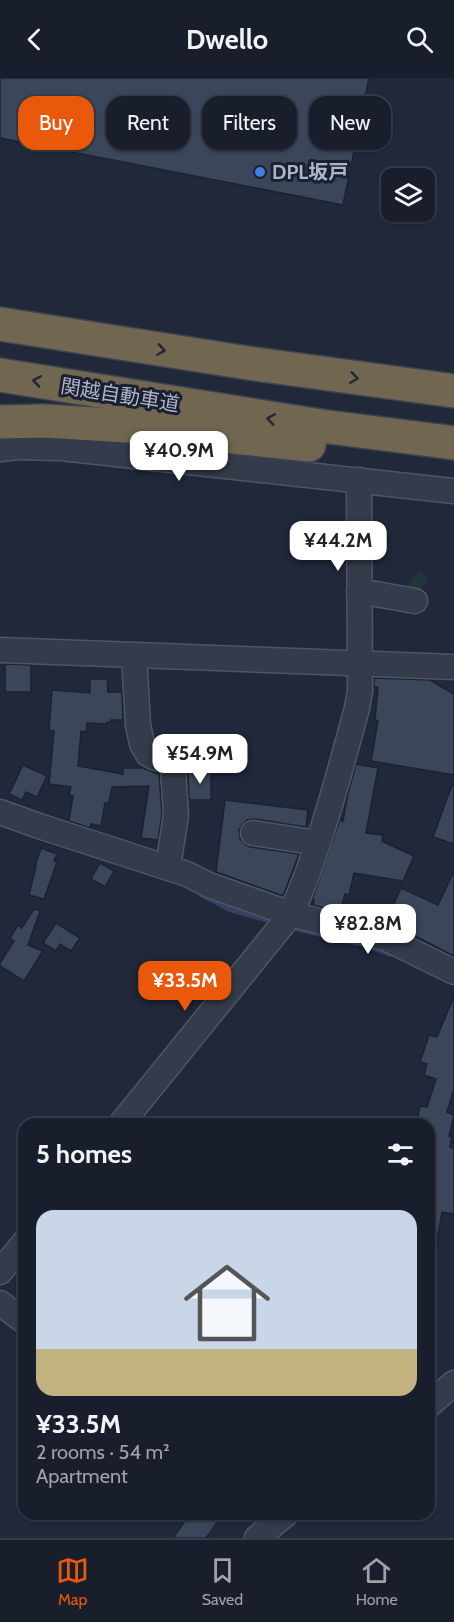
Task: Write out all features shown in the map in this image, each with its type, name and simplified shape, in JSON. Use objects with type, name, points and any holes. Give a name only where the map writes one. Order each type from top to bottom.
[{"type":"highway","points":[[0,315],[118,344]]},
{"type":"highway","points":[[0,324],[118,344],[454,391]]},
{"type":"highway","name":"関越自動車道","points":[[0,375],[321,426],[454,443]]},
{"type":"highway","points":[[0,422],[128,426],[271,442],[454,457]]},
{"type":"street","points":[[0,449],[62,448],[454,491]]},
{"type":"street","points":[[126,1118],[286,919],[305,881],[318,843],[360,692],[359,480]]},
{"type":"street","points":[[359,591],[415,601]]},
{"type":"street","points":[[0,650],[454,667]]},
{"type":"street","points":[[134,655],[138,725],[142,744],[148,754],[167,761],[173,768],[176,815],[168,867]]},
{"type":"street","points":[[0,812],[187,874],[286,919],[385,938],[454,972]]},
{"type":"street","points":[[253,833],[318,843]]},
{"type":"street","points":[[0,1272],[18,1250]]},
{"type":"street","points":[[0,1303],[18,1316]]},
{"type":"street","points":[[435,1400],[454,1383]]},
{"type":"street","points":[[257,1538],[279,1520]]},
{"type":"shaded area","points":[[419,571],[429,578],[415,598],[402,595],[409,582]]},
{"type":"building","points":[[0,78],[369,78],[365,96],[309,96],[309,150],[354,150],[343,205],[61,150],[94,150],[94,96],[18,96],[18,142],[0,138]]},
{"type":"building","points":[[5,664],[31,665],[31,692],[5,692]]},
{"type":"building","points":[[374,678],[430,680],[454,694],[454,775],[371,761],[378,721],[375,720],[378,687],[374,687]]},
{"type":"building","points":[[90,679],[107,679],[108,692],[122,692],[123,720],[111,720],[112,722],[107,722],[107,724],[87,723],[86,732],[81,731],[78,766],[123,774],[123,768],[143,768],[159,774],[162,814],[158,840],[141,838],[149,786],[112,787],[109,803],[105,803],[101,826],[91,824],[90,828],[69,821],[73,796],[69,795],[71,787],[49,784],[54,731],[49,730],[52,690],[90,693]]},
{"type":"building","points":[[356,764],[378,768],[366,833],[383,835],[382,841],[414,856],[403,881],[354,873],[349,895],[345,894],[340,912],[313,905],[314,900],[312,900],[340,820],[343,821]]},
{"type":"building","points":[[23,765],[47,776],[37,797],[26,792],[22,800],[9,794]]},
{"type":"building","points":[[188,771],[211,771],[211,800],[189,800]]},
{"type":"building","points":[[452,785],[454,785],[454,844],[433,837]]},
{"type":"building","points":[[225,800],[308,810],[306,827],[255,819],[247,820],[239,830],[240,839],[250,847],[299,854],[283,896],[216,872]]},
{"type":"building","points":[[41,848],[57,854],[54,861],[57,862],[44,899],[29,895]]},
{"type":"building","points":[[100,863],[114,871],[105,887],[91,879]]},
{"type":"building","points":[[454,871],[454,956],[386,922],[401,888],[438,905]]},
{"type":"building","points":[[34,909],[40,911],[28,945],[43,951],[24,981],[0,966],[0,963],[14,941],[10,938],[18,925],[22,928]]},
{"type":"building","points":[[56,923],[80,938],[71,951],[60,944],[56,951],[43,943]]},
{"type":"building","points":[[454,996],[454,1089],[447,1112],[454,1115],[449,1136],[452,1136],[450,1147],[454,1148],[454,1214],[442,1212],[437,1241],[435,1241],[435,1118],[417,1118],[420,1106],[427,1107],[436,1079],[424,1075],[427,1064],[420,1062],[429,1035],[437,1037]]},
{"type":"building","points":[[186,1520],[219,1520],[206,1538],[173,1538]]},
{"type":"waterway","points":[[201,894],[230,909],[276,922]]},
{"type":"waterway","points":[[288,926],[357,943]]},
{"type":"waterway","points":[[367,945],[391,954]]},
{"type":"place","name":"DPL坂戸","points":[[260,172]]}]
